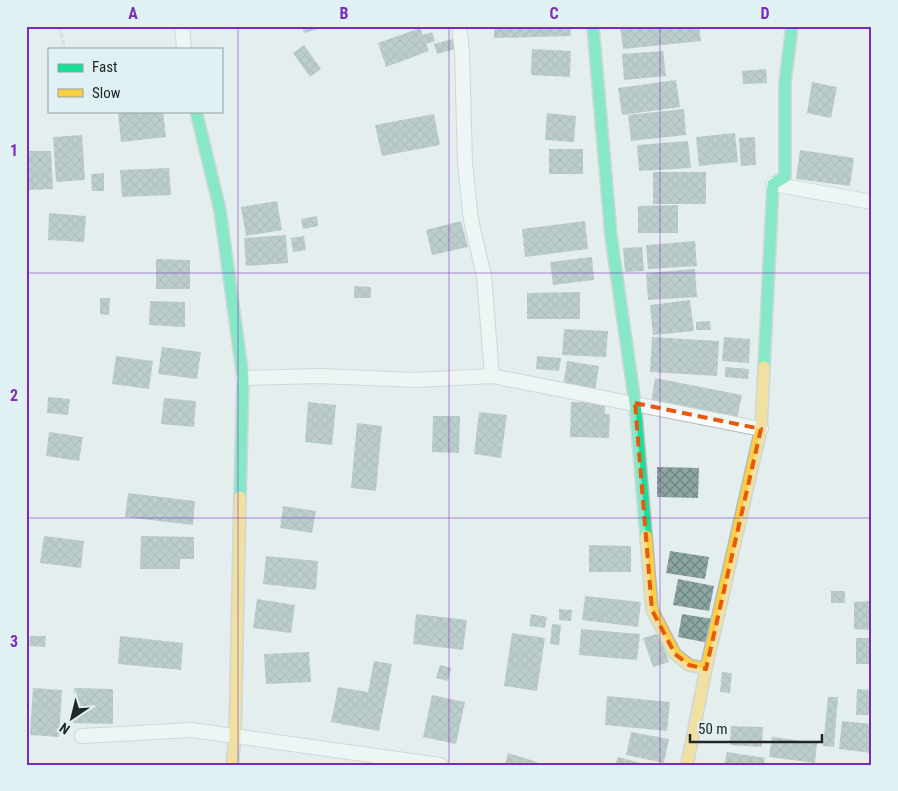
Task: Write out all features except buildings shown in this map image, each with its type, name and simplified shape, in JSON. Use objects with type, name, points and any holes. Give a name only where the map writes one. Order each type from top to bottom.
[{"type":"street","points":[[182,26],[184,48]]},
{"type":"street","points":[[458,26],[462,52],[465,164],[472,220],[484,276],[492,376]]},
{"type":"street","points":[[593,26],[611,236],[634,403],[652,610],[675,654],[689,665],[706,669]]},
{"type":"street","points":[[773,184],[785,177],[785,77],[787,48],[792,26]]},
{"type":"street","points":[[196,112],[220,210],[243,378],[235,737],[232,765]]},
{"type":"street","points":[[773,184],[872,202]]},
{"type":"street","points":[[687,765],[706,669],[761,429],[773,184]]},
{"type":"street","points":[[243,378],[320,376],[415,380],[492,376],[761,429]]},
{"type":"street","points":[[82,736],[192,730],[440,765]]},
{"type":"path","points":[[58,26],[65,48]]},
{"type":"highlighted area","points":[[635,403],[761,429],[706,669],[689,665],[675,654],[652,610]]},
{"type":"traffic: fast","points":[[593,26],[611,236],[635,403],[646,536]]},
{"type":"traffic: fast","points":[[764,367],[773,184],[785,177],[785,83],[792,26]]},
{"type":"traffic: fast","points":[[196,112],[220,210],[243,378],[240,497]]},
{"type":"traffic: slow","points":[[687,765],[706,669],[761,429],[764,367]]},
{"type":"traffic: slow","points":[[232,765],[235,737],[240,497]]},
{"type":"traffic: slow","points":[[646,536],[652,610],[675,654],[689,665],[706,669]]}]
